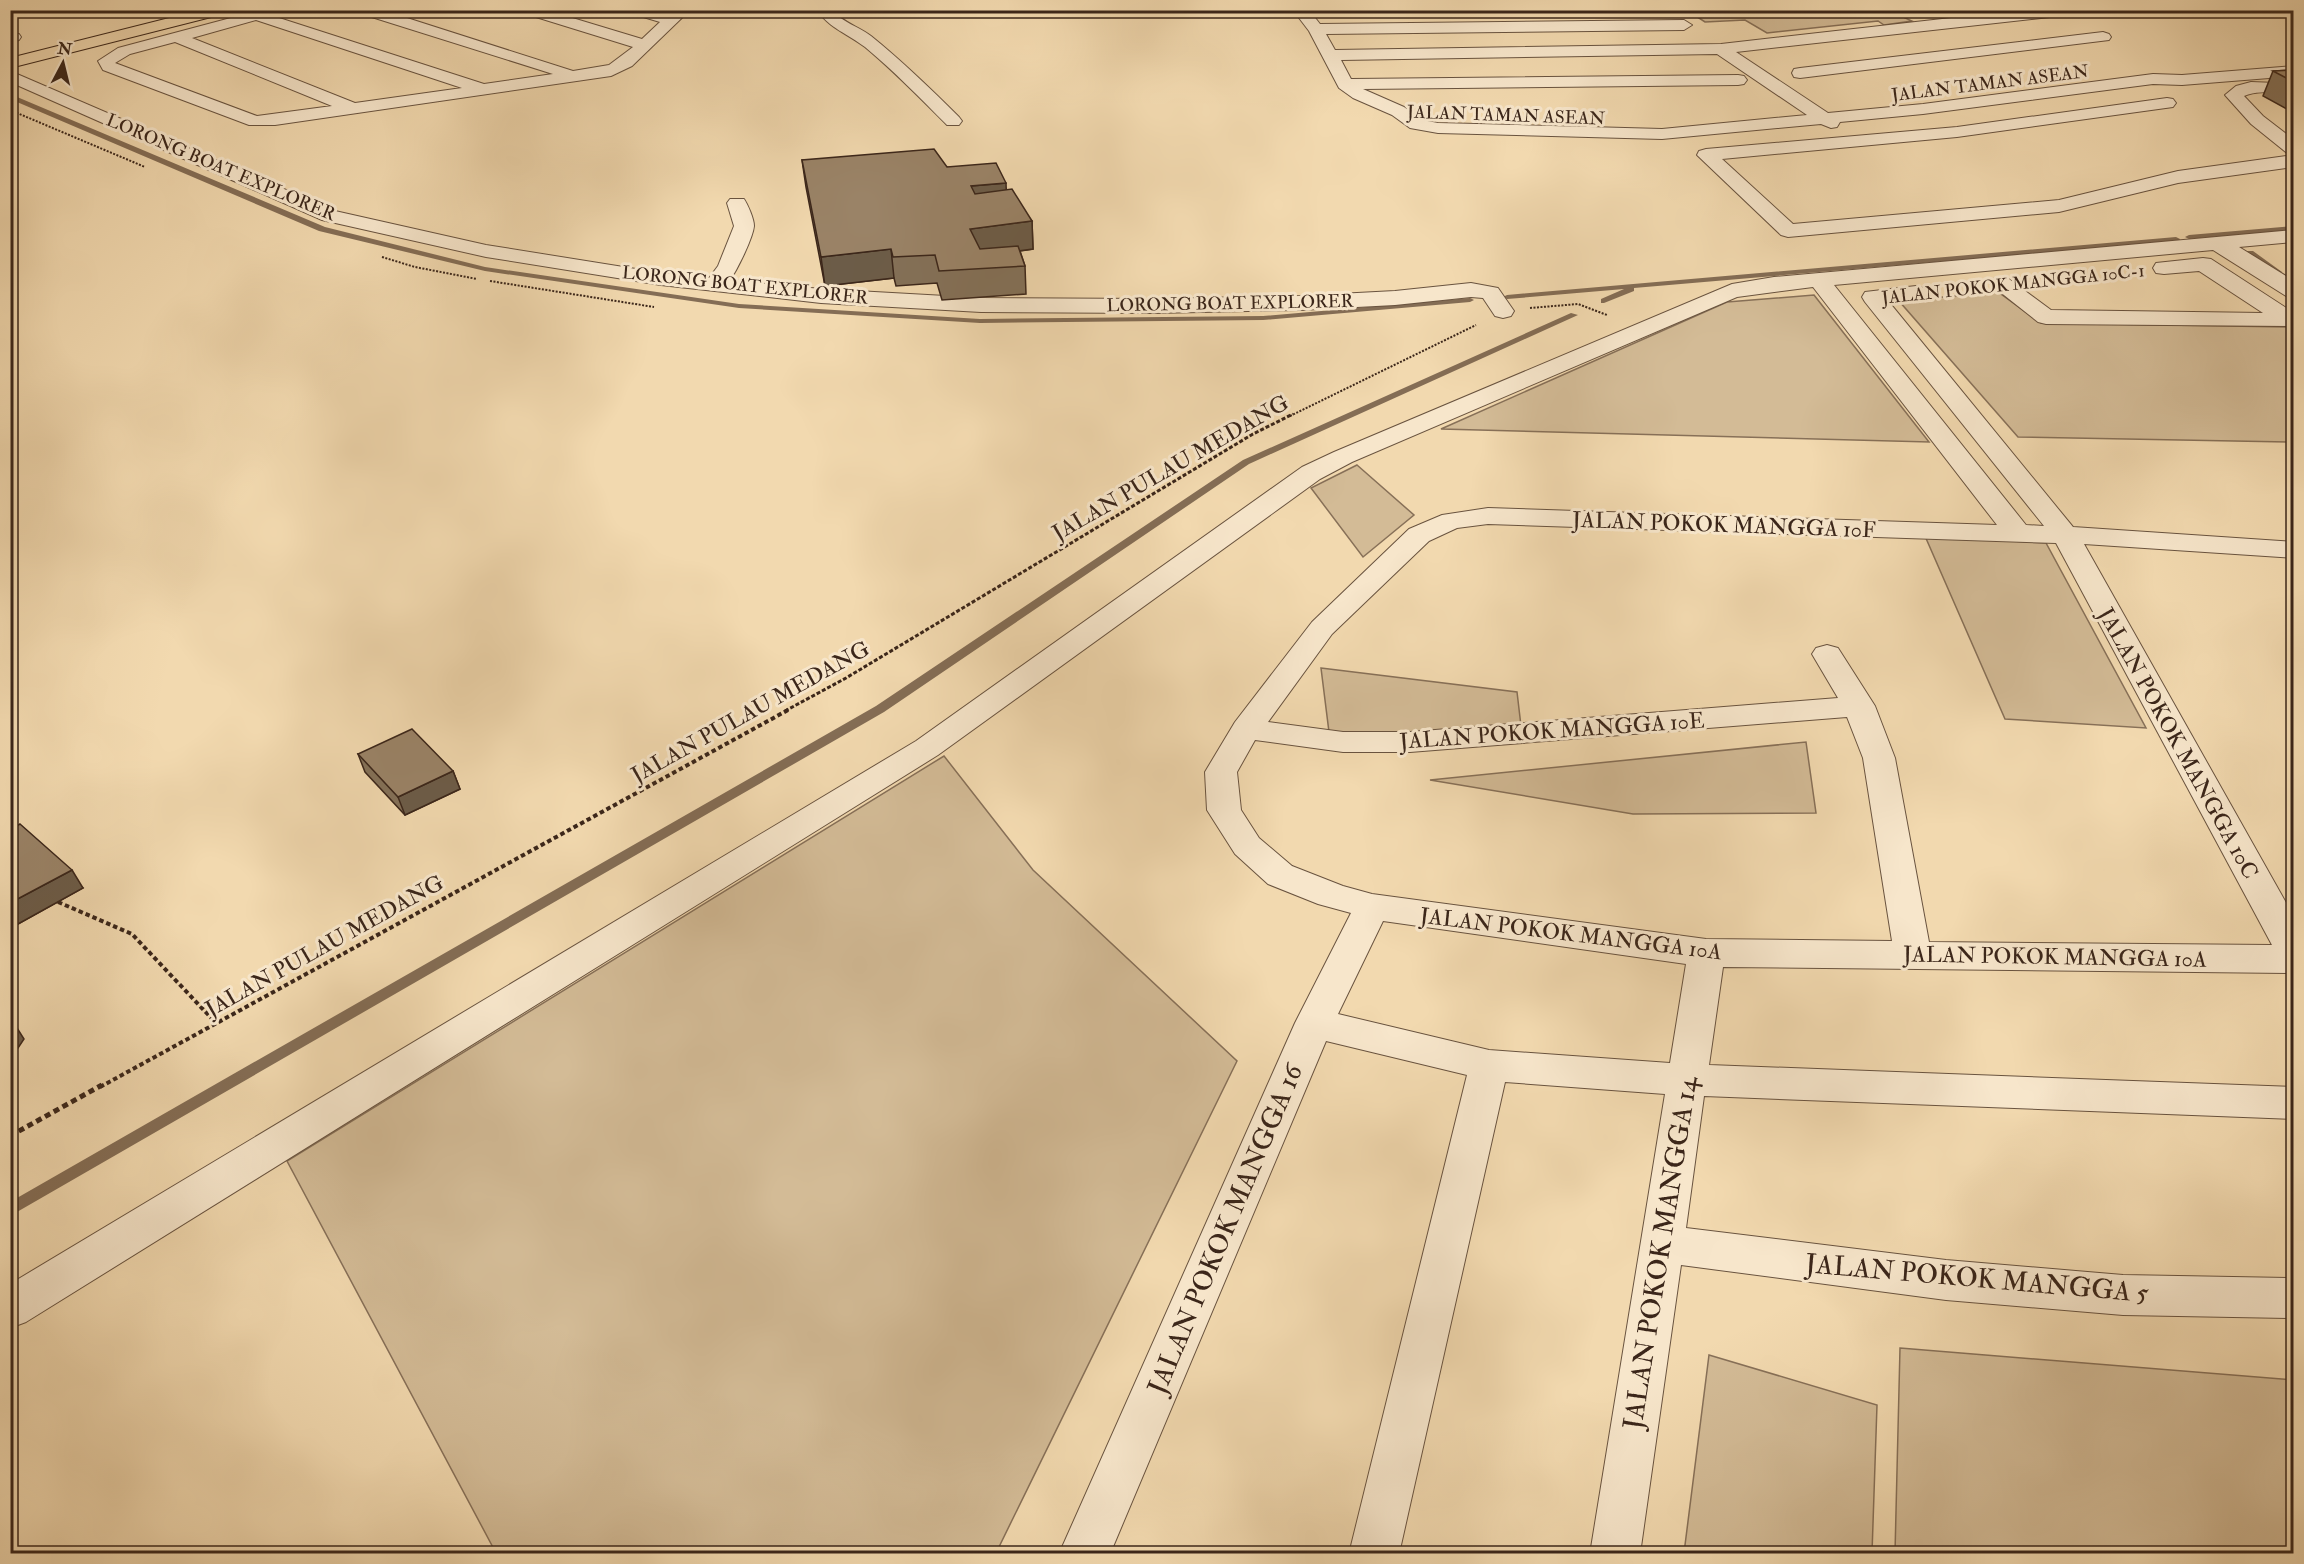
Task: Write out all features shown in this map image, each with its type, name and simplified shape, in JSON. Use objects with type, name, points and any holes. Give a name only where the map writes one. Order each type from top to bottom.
[{"type":"main road","points":[[10,63],[222,10]]},
{"type":"street","points":[[277,10],[250,13],[124,51],[106,61],[109,66],[255,121],[615,69],[678,16]]},
{"type":"street","points":[[364,10],[575,76]]},
{"type":"street","points":[[528,10],[645,45]]},
{"type":"street","points":[[635,10],[678,16]]},
{"type":"street","points":[[824,10],[832,22],[858,34],[884,55],[953,121]]},
{"type":"street","points":[[1300,10],[1316,29],[1345,84],[1359,94],[1398,111]]},
{"type":"street","points":[[1663,10],[1858,141]]},
{"type":"street","points":[[1898,10],[1930,26]]},
{"type":"street","points":[[250,13],[484,89]]},
{"type":"street","points":[[1330,55],[1720,49],[1930,26],[2077,16],[2103,37],[2116,52]]},
{"type":"street","points":[[1316,29],[1684,25]]},
{"type":"street","points":[[1894,30],[1970,67]]},
{"type":"street","points":[[176,37],[354,108]]},
{"type":"street","points":[[1800,73],[2103,37]]},
{"type":"street","points":[[1523,51],[1554,99]]},
{"type":"street","name":"JALAN TAMAN ASEAN","points":[[1731,110],[2002,83],[2129,66],[2153,79]]},
{"type":"street","name":"JALAN TAMAN ASEAN","points":[[1398,111],[1416,124],[1438,128],[1662,134],[1923,109],[2153,79],[2182,80],[2294,71]]},
{"type":"street","name":"LORONG BOAT EXPLORER","points":[[10,76],[330,216],[486,251],[661,279],[821,296],[981,305],[1154,306],[1395,298],[1471,290],[1490,293],[1503,311]]},
{"type":"street","points":[[1345,84],[1738,80]]},
{"type":"street","points":[[2294,86],[2250,88],[2237,92],[2235,95],[2257,120],[2294,149]]},
{"type":"street","points":[[2167,103],[1957,132],[1706,155],[1788,231],[2059,206],[2178,177],[2294,161]]},
{"type":"street","name":"JALAN TAMAN ASEAN","points":[[1398,111],[1625,119],[1660,116]]},
{"type":"street","points":[[2257,120],[2284,119]]},
{"type":"street","points":[[715,285],[728,267],[744,226],[737,203]]},
{"type":"street","points":[[10,1308],[927,748],[1311,473],[1353,452],[1732,291],[1774,284],[2210,254],[2294,236]]},
{"type":"street","points":[[2001,284],[2046,317],[2289,320],[2210,254]]},
{"type":"street","points":[[2210,254],[2294,291]]},
{"type":"street","name":"JALAN POKOK MANGGA 10C-1","points":[[2065,535],[1873,297],[2001,284],[2210,254]]},
{"type":"street","points":[[1820,281],[2018,534]]},
{"type":"street","name":"JALAN POKOK MANGGA 10F","points":[[1246,729],[1322,628],[1419,535],[1435,525],[1459,519],[1488,516],[2065,535],[2294,550]]},
{"type":"street","name":"JALAN POKOK MANGGA 10C","points":[[2065,535],[2294,951]]},
{"type":"street","points":[[1827,654],[1858,706],[1880,758],[1913,955]]},
{"type":"street","name":"JALAN POKOK MANGGA 10E","points":[[1246,729],[1343,742],[1410,742],[1858,706]]},
{"type":"street","name":"JALAN POKOK MANGGA 10A","points":[[1246,729],[1221,772],[1224,810],[1247,846],[1280,875],[1331,895],[1372,907],[1706,953],[2294,959]]},
{"type":"street","name":"JALAN POKOK MANGGA 16","points":[[1084,1554],[1314,1023],[1372,907]]},
{"type":"street","name":"JALAN POKOK MANGGA 14","points":[[1615,1554],[1706,953]]},
{"type":"street","points":[[1314,1023],[1489,1065],[1686,1080],[2294,1103]]},
{"type":"street","points":[[1374,1554],[1489,1065]]},
{"type":"street","name":"JALAN POKOK MANGGA 5","points":[[1662,1244],[1946,1280],[2123,1295],[2294,1298]]},
{"type":"path","points":[[1503,311],[1578,304],[1641,329]]},
{"type":"path","name":"JALAN PULAU MEDANG","points":[[10,1136],[846,678],[1253,434],[1503,311]]},
{"type":"path","points":[[58,902],[132,934],[216,1023]]},
{"type":"shaded area","points":[[1688,11],[1890,11],[1912,21],[1884,25],[1878,21],[1767,33],[1745,20],[1705,22]]},
{"type":"shaded area","points":[[1998,292],[2041,323],[2293,327],[2293,442],[2018,437],[1899,301]]},
{"type":"shaded area","points":[[1814,295],[1929,442],[1441,429],[1727,302]]},
{"type":"shaded area","points":[[1357,465],[1414,515],[1363,557],[1311,488]]},
{"type":"shaded area","points":[[1925,536],[2046,543],[2146,728],[2005,719]]},
{"type":"shaded area","points":[[1321,668],[1517,692],[1521,726],[1420,743],[1329,732]]},
{"type":"shaded area","points":[[1806,742],[1816,813],[1633,814],[1430,780]]},
{"type":"shaded area","points":[[944,756],[1033,870],[1237,1061],[996,1553],[496,1553],[287,1161]]},
{"type":"shaded area","points":[[1900,1348],[2293,1380],[2293,1553],[1895,1553]]},
{"type":"shaded area","points":[[1709,1355],[1877,1405],[1872,1553],[1684,1553]]},
{"type":"building","points":[[2294,70],[2294,82],[2273,71]]},
{"type":"building","points":[[934,149],[947,167],[996,163],[1006,183],[971,186],[975,194],[1012,189],[1032,221],[970,229],[980,249],[1018,246],[1025,266],[939,271],[935,255],[893,257],[891,249],[821,257],[802,160]]},
{"type":"building","points":[[412,729],[453,771],[398,797],[358,754]]},
{"type":"building","points":[[20,824],[72,870],[10,903],[10,830]]},
{"type":"waterway","points":[[10,96],[322,229],[485,269],[739,306],[980,321],[1263,318],[1470,300]]},
{"type":"waterway","points":[[2189,237],[2294,228]]},
{"type":"waterway","points":[[1507,297],[2176,239]]},
{"type":"waterway","points":[[2250,253],[2278,272]]},
{"type":"waterway","points":[[1604,301],[1631,289]]},
{"type":"waterway","points":[[10,1210],[880,709],[1246,462],[1574,315]]}]
